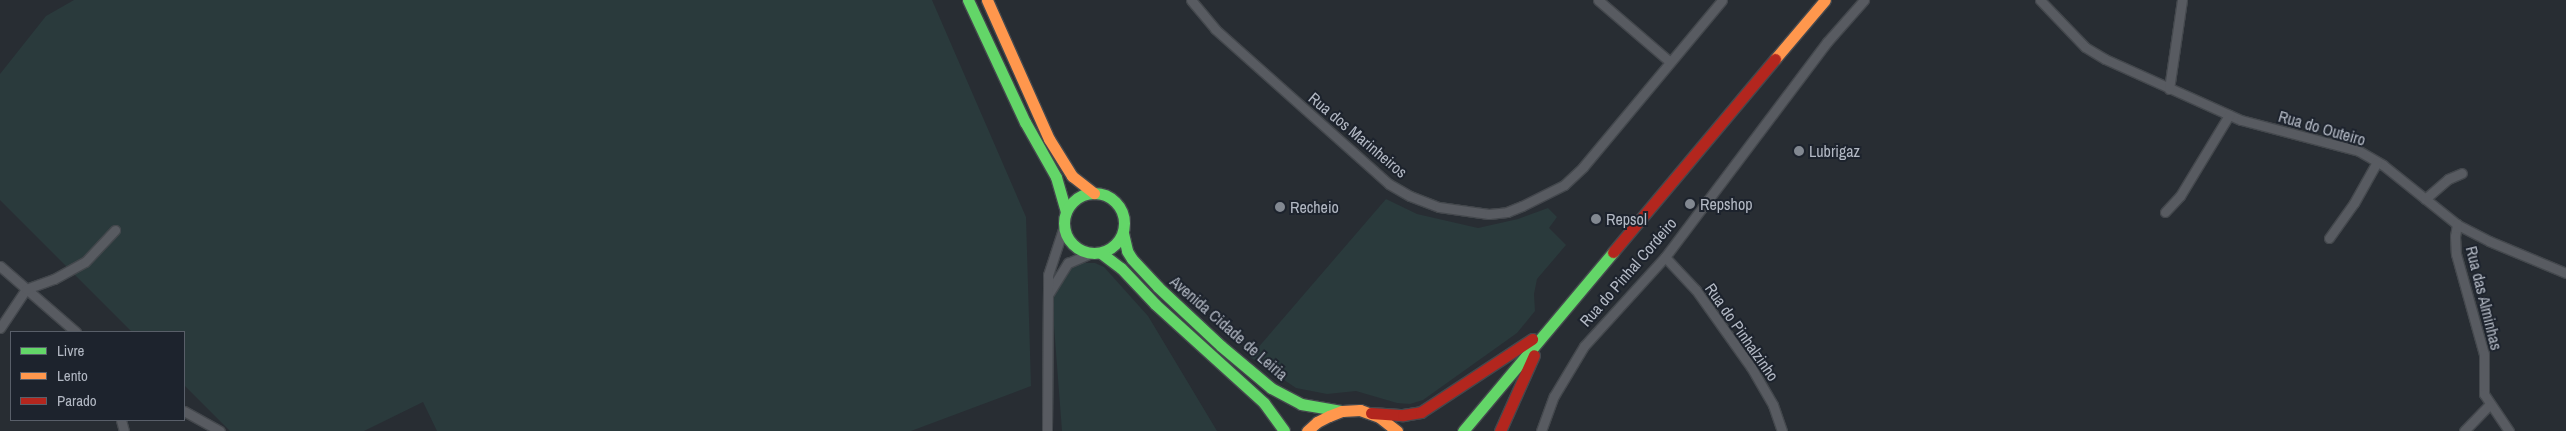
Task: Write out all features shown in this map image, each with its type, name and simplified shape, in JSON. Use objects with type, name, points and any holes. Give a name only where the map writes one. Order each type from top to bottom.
[{"type":"main road","points":[[968,0],[979,20],[1025,122],[1056,177],[1066,212],[1064,226],[1072,244],[1080,250],[1096,253],[1117,244],[1123,233],[1124,219],[1119,206],[1108,197],[1094,193],[1072,176],[1049,139],[987,0]]},
{"type":"main road","points":[[1457,431],[1816,0]]},
{"type":"main road","points":[[1463,431],[1825,0]]},
{"type":"main road","points":[[1066,212],[1077,198],[1094,193]]},
{"type":"main road","name":"Avenida Cidade de Leiria","points":[[1123,233],[1127,250],[1132,259],[1158,287],[1221,346],[1271,388],[1300,404],[1342,411],[1360,410],[1371,413],[1403,415],[1421,412],[1499,363],[1534,338]]},
{"type":"main road","name":"Avenida Cidade de Leiria","points":[[1096,253],[1121,268],[1155,304],[1264,403],[1284,431]]},
{"type":"main road","points":[[1500,431],[1530,363],[1554,322]]},
{"type":"main road","points":[[1308,431],[1317,422],[1342,411]]},
{"type":"main road","points":[[1371,413],[1397,431]]},
{"type":"street","name":"Rua dos Marinheiros","points":[[1191,0],[1214,29],[1389,184],[1423,202],[1454,211],[1489,214],[1507,212],[1542,198],[1564,185],[1583,167],[1722,0]]},
{"type":"street","points":[[1598,0],[1670,62]]},
{"type":"street","name":"Rua do Pinhal Cordeiro","points":[[1541,431],[1554,396],[1584,346],[1665,257],[1827,42],[1864,0]]},
{"type":"street","name":"Rua do Outeiro","points":[[2040,0],[2085,46],[2105,59],[2241,120],[2359,152],[2377,162],[2457,224],[2497,245],[2566,273]]},
{"type":"street","points":[[2169,89],[2182,0]]},
{"type":"street","points":[[2165,212],[2180,196],[2229,115]]},
{"type":"street","points":[[2329,238],[2354,203],[2377,162]]},
{"type":"street","points":[[2426,199],[2448,179],[2462,173]]},
{"type":"street","name":"Rua das Alminhas","points":[[2457,224],[2456,254],[2484,354],[2484,394],[2509,431]]},
{"type":"street","points":[[1047,431],[1048,275],[1064,226]]},
{"type":"street","points":[[0,328],[26,288],[54,279],[85,262],[115,230]]},
{"type":"street","points":[[1048,295],[1068,263],[1096,253]]},
{"type":"street","name":"Rua do Pinhalzinho","points":[[1665,257],[1696,290],[1751,367],[1773,405],[1782,431]]},
{"type":"street","points":[[0,266],[75,331]]},
{"type":"street","points":[[2464,431],[2490,404]]},
{"type":"street","points":[[185,412],[220,431]]},
{"type":"shaded area","points":[[74,0],[932,0],[1026,217],[1031,386],[911,431],[437,431],[423,402],[364,431],[230,431],[185,386],[185,331],[131,331],[0,200],[0,74],[46,16]]},
{"type":"shaded area","points":[[1386,199],[1417,214],[1478,228],[1518,219],[1548,208],[1557,217],[1549,228],[1566,245],[1537,279],[1534,294],[1535,311],[1517,333],[1423,400],[1410,404],[1397,403],[1356,391],[1327,394],[1296,388],[1250,357]]},
{"type":"shaded area","points":[[1083,263],[1095,263],[1104,267],[1148,316],[1217,431],[1062,431],[1052,300],[1056,284],[1070,267]]},
{"type":"traffic: fast","points":[[968,0],[1025,122],[1056,177],[1066,212]]},
{"type":"traffic: fast","points":[[1088,193],[1100,193],[1111,198],[1119,206],[1124,217],[1124,223],[1122,235],[1111,248],[1100,253],[1088,253],[1077,248],[1069,240],[1064,229],[1064,217],[1069,206],[1077,198],[1088,193]]},
{"type":"traffic: fast","points":[[1123,233],[1127,251],[1132,259],[1158,287],[1221,346],[1271,388],[1301,404],[1342,411]]},
{"type":"traffic: fast","points":[[1463,431],[1613,252]]},
{"type":"traffic: fast","points":[[1101,253],[1121,268],[1155,304],[1264,403],[1284,431]]},
{"type":"traffic: slow","points":[[987,0],[1049,139],[1072,176],[1094,193]]},
{"type":"traffic: slow","points":[[1775,59],[1825,0]]},
{"type":"traffic: slow","points":[[1307,431],[1317,422],[1329,416],[1342,411],[1360,410],[1379,417],[1397,431]]},
{"type":"traffic: jam","points":[[1613,252],[1775,59]]},
{"type":"traffic: jam","points":[[1371,413],[1403,415],[1421,412],[1532,339]]},
{"type":"traffic: jam","points":[[1500,431],[1534,355]]},
{"type":"place","name":"Lubrigaz","points":[[1799,151]]},
{"type":"place","name":"Repshop","points":[[1690,204]]},
{"type":"place","name":"Recheio","points":[[1280,207]]},
{"type":"place","name":"Repsol","points":[[1596,219]]}]
